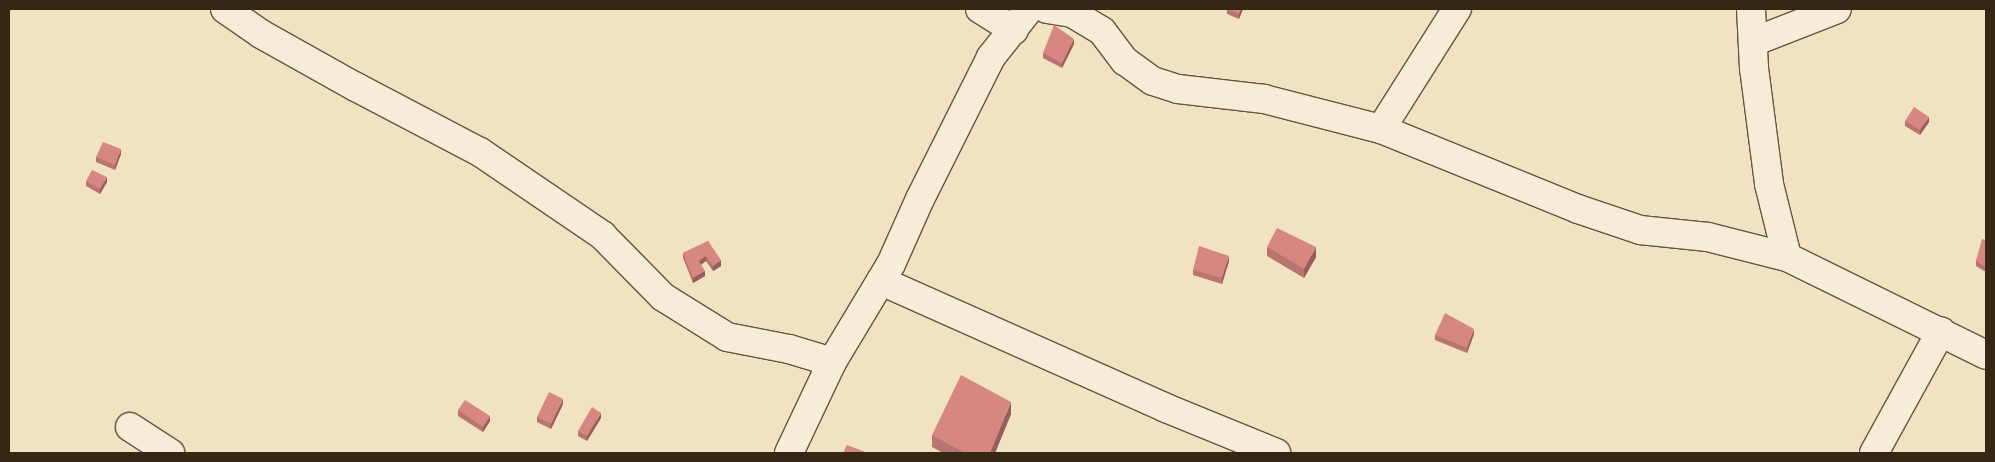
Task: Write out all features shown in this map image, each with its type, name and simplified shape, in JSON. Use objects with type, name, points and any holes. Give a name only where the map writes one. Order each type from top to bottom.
[{"type":"street","points":[[225,9],[261,34],[356,87],[480,152],[602,235],[663,297],[727,337],[789,349],[832,362]]},
{"type":"street","points":[[789,453],[832,362],[881,281],[991,57],[1021,19],[980,9]]},
{"type":"street","points":[[1047,9],[1072,13],[1102,31],[1125,61],[1153,82],[1178,89],[1264,99],[1381,129],[1578,209],[1640,230],[1708,237],[1787,257],[1941,331],[1986,355]]},
{"type":"street","points":[[1381,129],[1457,9]]},
{"type":"street","points":[[1751,9],[1769,184],[1787,257]]},
{"type":"street","points":[[1753,42],[1837,9]]},
{"type":"street","points":[[881,281],[1166,408],[1276,453]]},
{"type":"street","points":[[1874,453],[1941,331]]},
{"type":"street","points":[[130,427],[170,453]]},
{"type":"building","points":[[1227,9],[1241,9],[1239,14]]},
{"type":"building","points":[[1054,25],[1074,39],[1062,63],[1043,53]]},
{"type":"building","points":[[1914,107],[1929,117],[1920,130],[1905,121]]},
{"type":"building","points":[[103,142],[121,149],[115,165],[96,157]]},
{"type":"building","points":[[92,170],[107,177],[100,189],[86,181]]},
{"type":"building","points":[[1277,228],[1316,247],[1304,269],[1267,247]]},
{"type":"building","points":[[1982,239],[1986,240],[1986,267],[1976,261]]},
{"type":"building","points":[[708,241],[721,260],[713,266],[706,256],[699,261],[705,271],[693,278],[683,253]]},
{"type":"building","points":[[1199,246],[1229,256],[1222,278],[1193,270]]},
{"type":"building","points":[[1445,313],[1474,329],[1467,348],[1435,335]]},
{"type":"building","points":[[961,375],[1011,402],[990,453],[965,453],[932,435]]},
{"type":"building","points":[[549,392],[563,399],[551,424],[537,417]]},
{"type":"building","points":[[465,400],[490,416],[483,427],[458,410]]},
{"type":"building","points":[[592,407],[601,413],[587,436],[578,431]]},
{"type":"building","points":[[847,445],[868,453],[843,453]]}]
